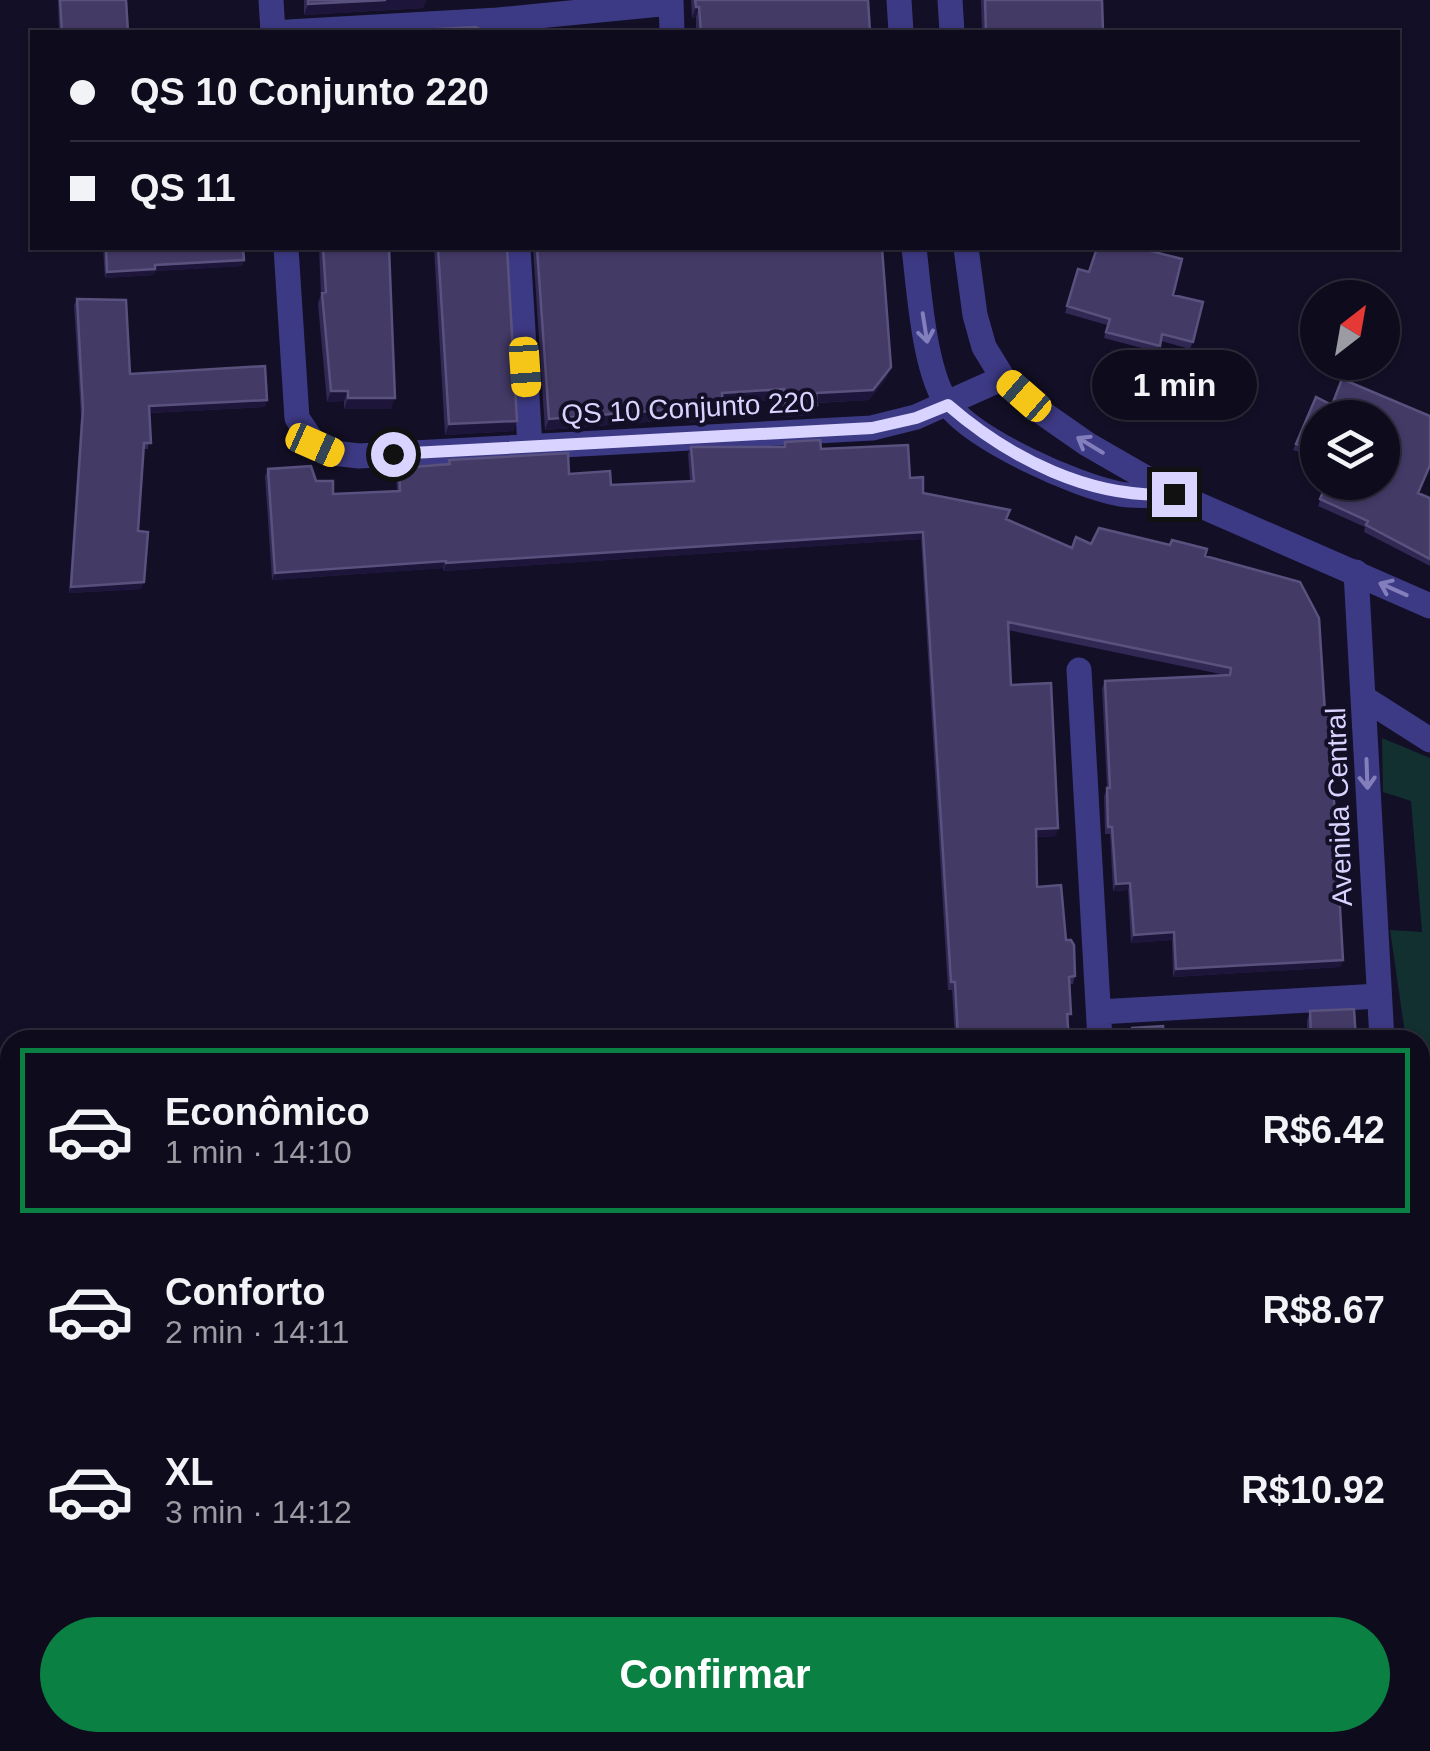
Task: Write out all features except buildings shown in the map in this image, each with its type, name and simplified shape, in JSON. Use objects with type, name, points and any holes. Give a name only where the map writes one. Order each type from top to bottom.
[{"type":"street","points":[[271,0],[272,30]]},
{"type":"street","points":[[899,0],[901,30]]},
{"type":"street","points":[[950,0],[952,30]]},
{"type":"street","points":[[358,30],[499,26],[671,2],[672,30]]},
{"type":"street","name":"QS 10 Conjunto 220","points":[[286,250],[297,418],[315,445],[333,453],[359,456],[872,428],[916,418],[1003,378]]},
{"type":"street","points":[[518,250],[530,447]]},
{"type":"street","points":[[914,250],[927,342],[948,405],[997,444],[1077,480],[1119,494],[1174,494]]},
{"type":"street","points":[[966,250],[975,315],[984,347],[1003,378],[1044,414],[1087,444],[1174,494],[1430,606]]},
{"type":"street","name":"Avenida Central","points":[[1356,572],[1381,1030]]},
{"type":"street","points":[[1080,670],[1100,1030]]},
{"type":"street","points":[[1364,698],[1430,740]]},
{"type":"street","points":[[1099,1012],[1379,996]]},
{"type":"green space","points":[[1382,738],[1430,758],[1430,1030],[1405,1030],[1390,930],[1422,932],[1411,801],[1383,792]]},
{"type":"route","points":[[393,454],[872,428],[916,418],[948,405],[997,444],[1094,486],[1119,494],[1174,494]]}]
